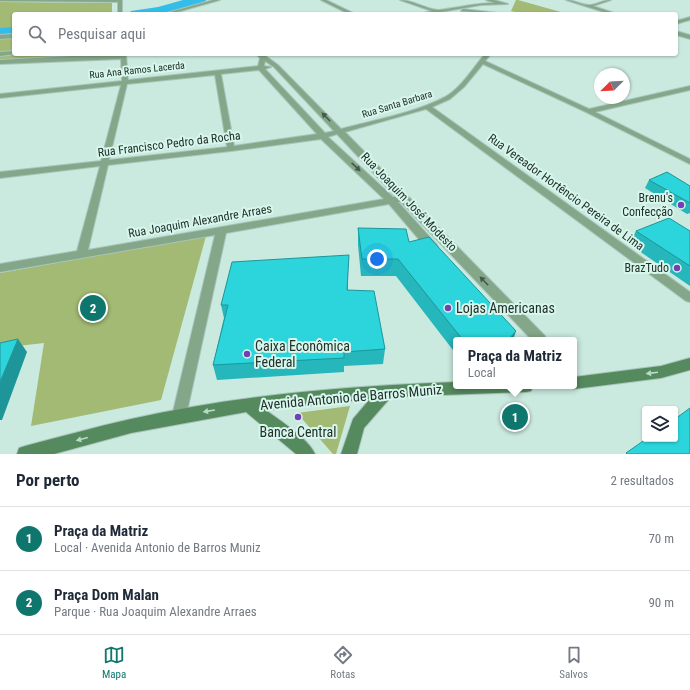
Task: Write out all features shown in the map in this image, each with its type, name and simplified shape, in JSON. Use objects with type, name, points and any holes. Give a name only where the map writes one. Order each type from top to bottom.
[{"type":"main road","points":[[577,380],[661,372],[690,364]]},
{"type":"main road","name":"Avenida Antonio de Barros Muniz","points":[[25,454],[131,426],[178,416],[248,405],[387,391],[453,389]]},
{"type":"main road","points":[[349,454],[358,424],[387,391]]},
{"type":"main road","points":[[248,405],[307,454]]},
{"type":"street","points":[[0,0],[120,0],[120,12]]},
{"type":"street","points":[[173,12],[218,0]]},
{"type":"street","points":[[324,0],[349,12]]},
{"type":"street","points":[[402,0],[438,11]]},
{"type":"street","points":[[488,0],[506,4]]},
{"type":"street","points":[[500,12],[510,0]]},
{"type":"street","points":[[568,0],[608,12]]},
{"type":"street","points":[[589,6],[609,0]]},
{"type":"street","points":[[432,12],[481,4],[506,4]]},
{"type":"street","points":[[449,10],[474,12]]},
{"type":"street","points":[[678,22],[690,18]]},
{"type":"street","points":[[678,34],[690,37]]},
{"type":"street","points":[[0,37],[12,36]]},
{"type":"street","points":[[0,54],[12,53]]},
{"type":"street","points":[[82,56],[96,58]]},
{"type":"street","points":[[0,62],[123,56],[124,82],[82,254]]},
{"type":"street","name":"Rua Santa Barbara","points":[[340,132],[428,107],[448,98],[462,86],[486,56]]},
{"type":"street","name":"Rua Ana Ramos Lacerda","points":[[0,96],[218,72],[261,60],[276,66]]},
{"type":"street","name":"Rua Joaquim José Modesto","points":[[261,60],[278,86],[323,136],[392,201],[437,253]]},
{"type":"street","points":[[482,62],[588,111],[690,162]]},
{"type":"street","name":"Rua Joaquim José Modesto","points":[[276,66],[405,198],[537,337]]},
{"type":"street","points":[[218,72],[231,149]]},
{"type":"street","points":[[278,86],[293,83]]},
{"type":"street","points":[[588,111],[690,88]]},
{"type":"street","name":"Rua Vereador Hortêncio Pereira de Lima","points":[[428,107],[690,298]]},
{"type":"street","name":"Rua Francisco Pedro da Rocha","points":[[0,175],[231,149],[323,136],[340,132]]},
{"type":"street","name":"Rua Joaquim Alexandre Arraes","points":[[0,268],[405,198]]},
{"type":"street","points":[[178,416],[221,231]]},
{"type":"green space","points":[[516,0],[518,0],[561,12],[515,12],[511,11]]},
{"type":"green space","points":[[0,2],[112,3],[112,12],[12,12],[12,56],[96,56],[0,63]]},
{"type":"green space","points":[[206,236],[161,400],[31,426],[44,343],[0,348],[0,273]]},
{"type":"green space","points":[[350,406],[336,454],[333,454],[297,413]]},
{"type":"building","points":[[667,172],[690,186],[690,203],[649,180]]},
{"type":"building","points":[[669,218],[690,231],[690,266],[636,231]]},
{"type":"building","points":[[358,228],[406,229],[409,242],[429,237],[516,331],[511,337],[461,337],[398,259],[362,259]]},
{"type":"building","points":[[349,255],[347,290],[374,291],[385,349],[344,352],[344,358],[213,365],[228,305],[221,305],[232,262]]},
{"type":"building","points":[[18,339],[0,382],[0,343]]},
{"type":"building","points":[[690,408],[690,454],[626,453],[642,442],[678,442],[678,417]]},
{"type":"waterway","points":[[152,12],[200,0]]},
{"type":"waterway","points":[[0,33],[12,32]]},
{"type":"place","name":"Brenu's Confecção","points":[[681,205]]},
{"type":"place","name":"BrazTudo","points":[[677,268]]},
{"type":"place","name":"Praça Dom Malan","points":[[93,308]]},
{"type":"place","name":"Lojas Americanas","points":[[448,308]]},
{"type":"place","name":"Caixa Econômica Federal","points":[[247,354]]},
{"type":"place","name":"Banca Central","points":[[298,417]]},
{"type":"place","name":"Praça da Matriz","points":[[515,417]]}]
